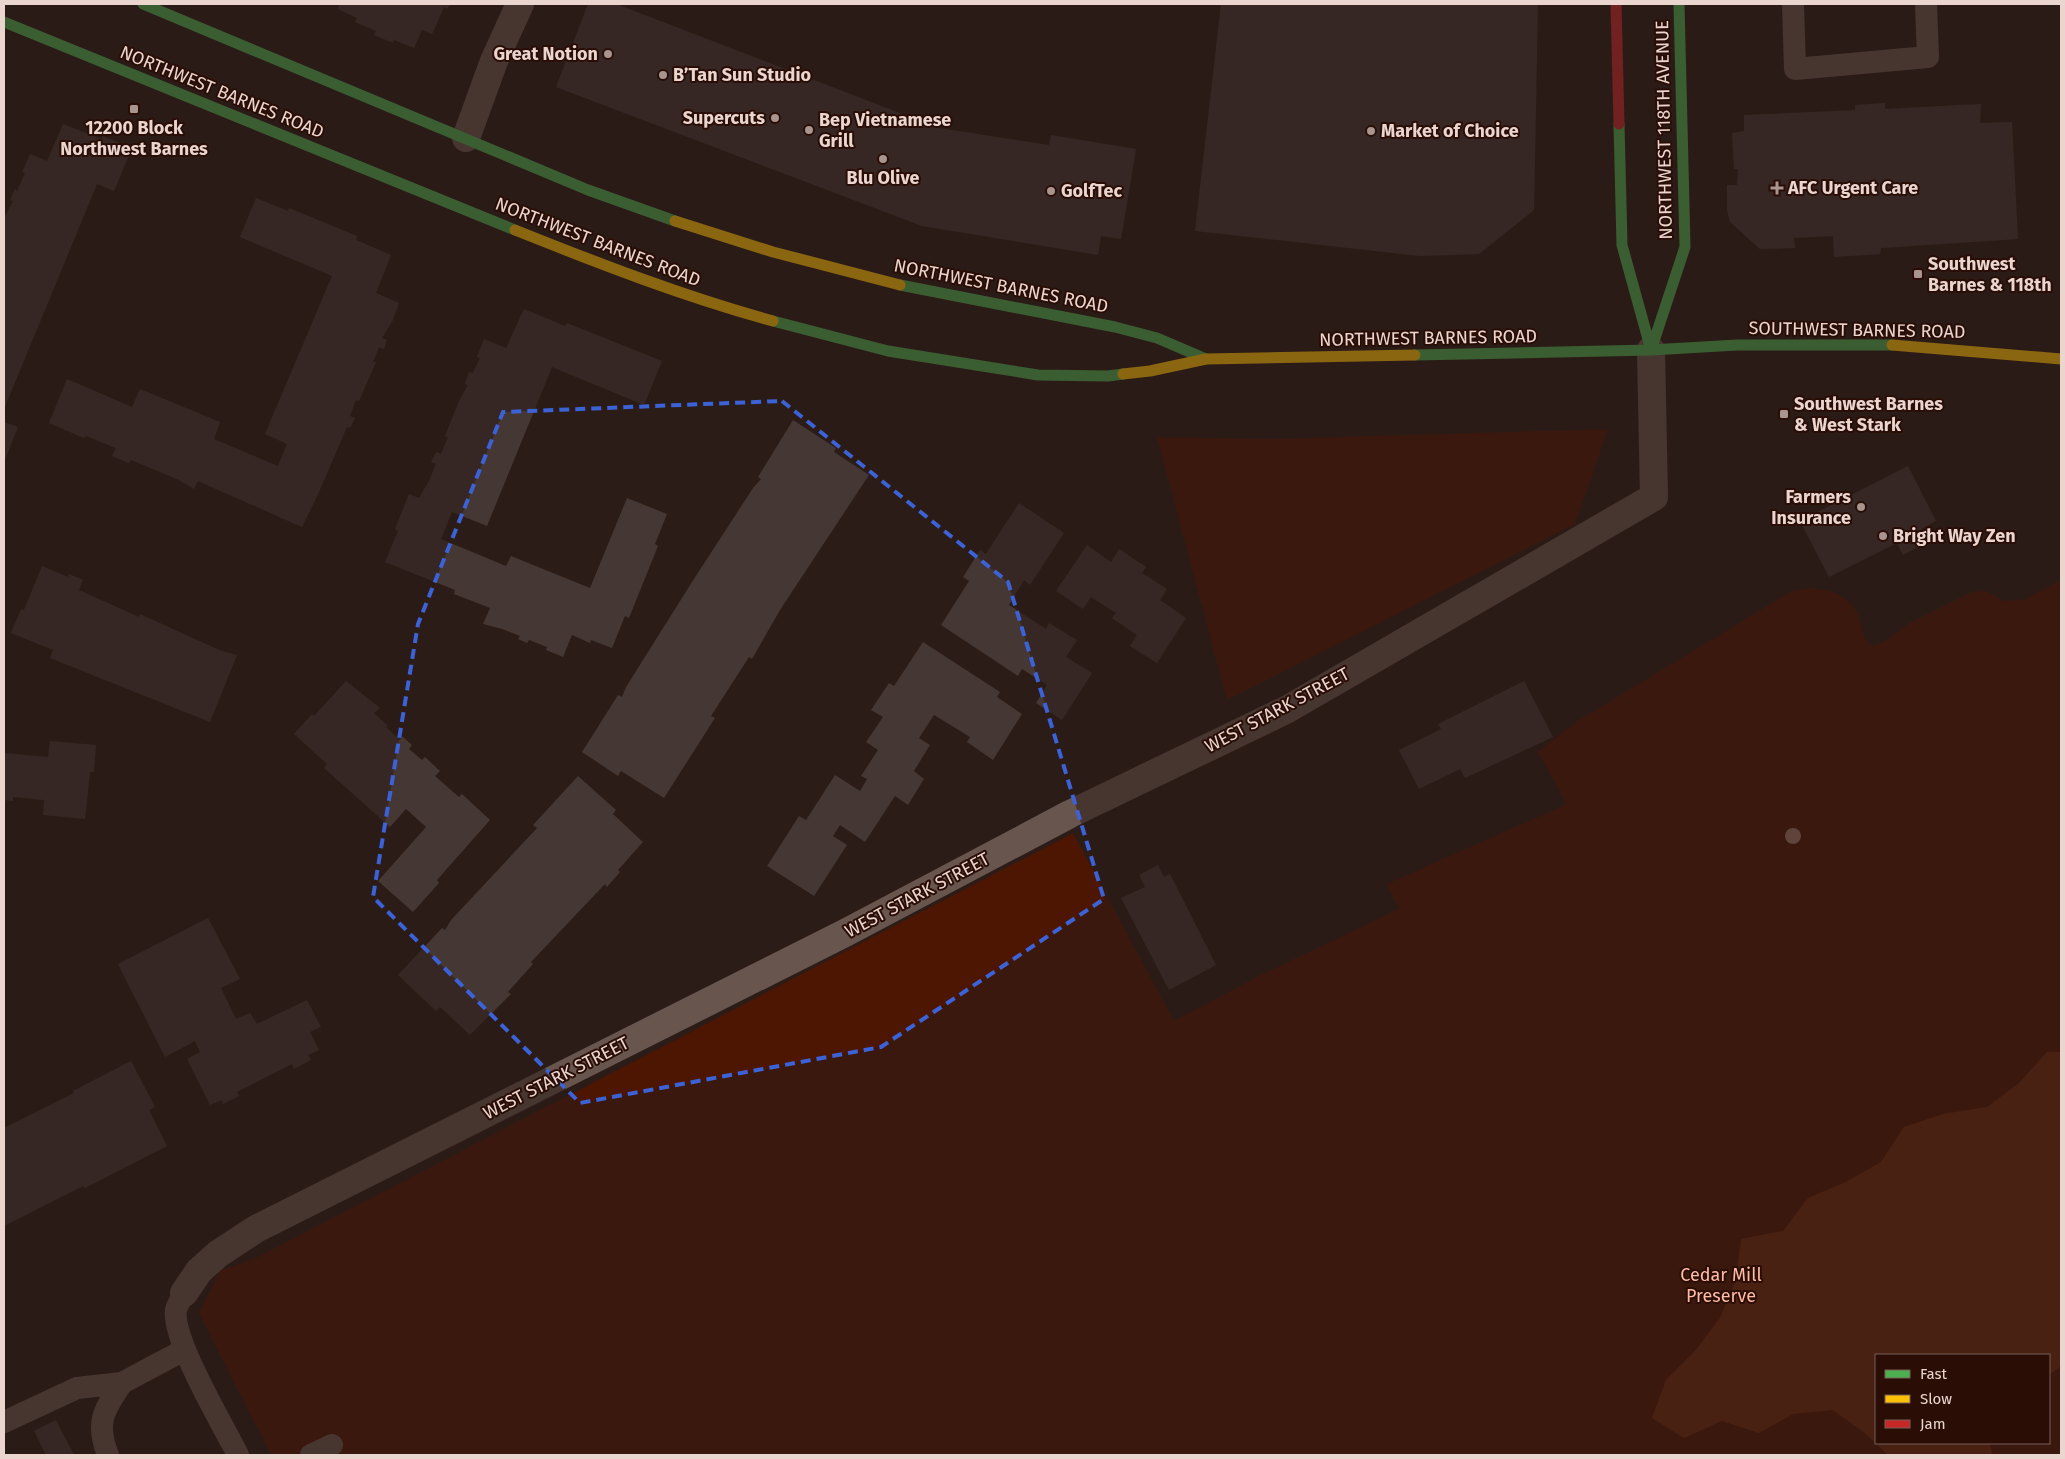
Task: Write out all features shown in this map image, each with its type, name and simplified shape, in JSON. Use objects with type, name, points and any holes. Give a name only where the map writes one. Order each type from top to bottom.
[{"type":"main road","name":"NORTHWEST BARNES ROAD","points":[[144,4],[588,190],[668,219],[773,252],[911,288],[1115,327],[1157,338],[1206,359]]},
{"type":"main road","points":[[1616,4],[1622,245],[1651,350]]},
{"type":"main road","name":"NORTHWEST 118TH AVENUE","points":[[1651,350],[1685,247],[1679,4]]},
{"type":"main road","name":"NORTHWEST BARNES ROAD","points":[[4,22],[604,266],[708,303],[818,334],[888,351],[1038,375],[1116,375],[1150,371],[1206,359],[1651,350]]},
{"type":"main road","name":"SOUTHWEST BARNES ROAD","points":[[1651,350],[1737,345],[1891,345],[2061,359]]},
{"type":"street","points":[[466,138],[494,61],[520,4]]},
{"type":"street","name":"WEST STARK STREET","points":[[184,1293],[199,1271],[218,1254],[256,1229],[845,933],[1070,814],[1286,710],[1654,497],[1651,350]]},
{"type":"lane","points":[[1793,4],[1795,69],[1928,57],[1926,4]]},
{"type":"lane","points":[[184,1293],[176,1310],[177,1328],[184,1350],[238,1455]]},
{"type":"lane","points":[[4,1422],[77,1388],[122,1383],[184,1350]]},
{"type":"lane","points":[[108,1455],[102,1429],[104,1410],[122,1383]]},
{"type":"lane","points":[[311,1455],[332,1444]]},
{"type":"highlighted area","points":[[782,401],[1008,582],[1104,899],[881,1047],[580,1103],[373,897],[418,624],[503,412]]},
{"type":"green space","points":[[1608,429],[1575,524],[1227,700],[1157,437],[1271,439]]},
{"type":"green space","name":"Cedar Mill Preserve","points":[[2061,580],[2061,1455],[271,1455],[199,1313],[220,1271],[258,1257],[1073,833],[1174,1021],[1259,976],[1399,909],[1387,884],[1565,805],[1563,797],[1538,752],[1576,722],[1792,591],[1811,588],[1820,589],[1830,591],[1847,600],[1858,615],[1864,636],[1872,646],[1885,641],[1908,624],[1972,592],[1986,591],[2004,601],[2023,600]]},
{"type":"shaded area","points":[[2047,1052],[2061,1052],[2061,1366],[2050,1374],[2050,1354],[1875,1354],[1875,1443],[1833,1410],[1793,1414],[1759,1433],[1722,1421],[1684,1438],[1652,1418],[1666,1380],[1695,1351],[1720,1318],[1736,1280],[1741,1239],[1783,1231],[1808,1198],[1846,1182],[1881,1162],[1904,1127],[1943,1114],[1987,1107],[2019,1083]]},
{"type":"shaded area","points":[[1876,1444],[1990,1444],[1992,1455],[1888,1455]]},
{"type":"building","points":[[340,4],[450,4],[447,9],[444,7],[432,34],[422,30],[414,48],[394,40],[393,43],[374,35],[376,31],[355,22],[357,18],[338,9]]},
{"type":"building","points":[[588,4],[616,4],[939,128],[1049,145],[1051,135],[1136,149],[1121,239],[1101,236],[1098,255],[922,226],[556,87]]},
{"type":"building","name":"Market of Choice","points":[[1221,4],[1538,4],[1534,210],[1479,254],[1420,256],[1195,231]]},
{"type":"building","points":[[1885,103],[1885,109],[1981,104],[1980,123],[2012,122],[2018,239],[1881,248],[1880,254],[1834,257],[1833,236],[1794,238],[1795,248],[1760,249],[1730,222],[1727,210],[1727,185],[1737,185],[1738,169],[1734,169],[1732,133],[1744,131],[1744,115],[1855,110],[1855,105]]},
{"type":"building","points":[[63,124],[101,139],[103,136],[132,148],[114,191],[97,184],[4,409],[4,218],[13,201],[10,200],[15,189],[17,191],[25,173],[22,172],[30,154],[47,161]]},
{"type":"building","points":[[256,198],[288,211],[289,208],[357,236],[356,240],[391,255],[376,293],[399,303],[393,320],[382,338],[387,340],[384,349],[379,347],[373,362],[376,362],[359,401],[356,400],[350,416],[355,418],[350,428],[347,427],[302,527],[198,481],[194,489],[177,479],[131,460],[129,463],[112,456],[116,448],[86,436],[84,438],[49,423],[67,379],[132,407],[140,389],[220,422],[214,439],[278,466],[287,444],[265,434],[332,276],[240,237]]},
{"type":"building","points":[[524,309],[565,326],[567,323],[662,361],[644,405],[552,367],[487,526],[452,512],[441,539],[506,566],[511,556],[590,588],[627,498],[667,514],[655,544],[658,546],[629,618],[625,616],[612,648],[591,640],[590,643],[572,635],[563,657],[546,650],[547,647],[529,640],[527,643],[518,639],[520,636],[483,624],[490,608],[454,594],[455,590],[385,562],[398,531],[395,529],[409,494],[419,498],[436,464],[431,462],[436,452],[441,454],[448,437],[445,436],[459,401],[468,385],[465,384],[469,372],[473,373],[480,358],[477,357],[484,339],[506,348]]},
{"type":"building","points":[[793,420],[836,448],[834,452],[869,475],[780,610],[752,659],[749,657],[711,716],[715,718],[664,798],[621,771],[618,776],[582,752],[618,695],[622,697],[626,687],[692,582],[753,488],[761,479],[758,477]]},
{"type":"building","points":[[4,422],[18,427],[4,462]]},
{"type":"building","points":[[1908,466],[1936,521],[1921,529],[1928,542],[1903,555],[1897,543],[1829,577],[1800,521]]},
{"type":"building","points":[[1019,503],[1064,533],[1030,585],[1024,580],[1009,605],[1046,629],[1049,623],[1077,640],[1066,657],[1092,673],[1062,720],[1036,703],[1047,685],[1022,669],[1018,676],[941,625],[969,581],[963,577],[980,550],[986,554]]},
{"type":"building","points":[[1087,545],[1111,562],[1119,549],[1146,567],[1142,573],[1167,589],[1160,600],[1186,618],[1157,663],[1130,646],[1137,635],[1112,618],[1116,613],[1091,597],[1083,609],[1056,591]]},
{"type":"building","points":[[42,566],[68,577],[69,574],[83,580],[79,590],[139,617],[140,614],[219,650],[237,655],[210,722],[50,658],[53,650],[11,633],[21,609],[24,610]]},
{"type":"building","points":[[923,642],[1000,692],[997,697],[1022,714],[993,760],[967,742],[970,737],[934,715],[919,738],[930,745],[914,771],[924,779],[908,805],[895,796],[865,842],[840,825],[833,836],[847,845],[814,896],[767,866],[799,816],[806,820],[835,775],[860,791],[867,779],[861,776],[878,750],[866,742],[883,717],[871,710],[889,683],[894,686]]},
{"type":"building","points":[[346,681],[380,708],[374,713],[388,726],[386,727],[400,740],[402,736],[412,745],[409,749],[422,760],[425,757],[440,771],[435,776],[459,797],[462,794],[490,820],[437,880],[439,883],[413,912],[378,881],[426,827],[406,809],[390,827],[324,768],[327,764],[294,734],[312,714],[314,716]]},
{"type":"building","points":[[1524,681],[1553,737],[1465,778],[1460,769],[1419,789],[1399,750],[1441,729],[1438,724]]},
{"type":"building","points":[[50,741],[96,745],[94,772],[90,772],[85,819],[43,815],[44,800],[13,797],[13,801],[4,800],[4,753],[48,757]]},
{"type":"building","points":[[578,776],[616,810],[613,814],[643,842],[618,870],[620,872],[607,887],[605,884],[531,962],[533,964],[508,992],[511,994],[470,1035],[440,1007],[436,1011],[398,975],[442,928],[445,930],[451,920],[537,828],[533,825]]},
{"type":"building","points":[[1158,865],[1164,877],[1170,874],[1216,965],[1169,990],[1121,898],[1145,887],[1139,875]]},
{"type":"building","points":[[208,918],[240,979],[221,988],[236,1019],[250,1013],[257,1024],[307,1000],[321,1027],[310,1032],[319,1050],[308,1055],[311,1060],[294,1069],[292,1064],[237,1092],[239,1096],[223,1104],[222,1100],[210,1105],[187,1059],[200,1052],[195,1041],[165,1057],[118,964]]},
{"type":"building","points":[[131,1061],[155,1107],[149,1110],[167,1146],[85,1188],[83,1186],[4,1226],[4,1128],[74,1093],[73,1091]]},
{"type":"building","points":[[56,1420],[74,1455],[46,1455],[34,1431]]},
{"type":"traffic: fast","points":[[143,4],[588,190],[675,221]]},
{"type":"traffic: fast","points":[[1651,350],[1685,247],[1679,4]]},
{"type":"traffic: fast","points":[[4,22],[515,230]]},
{"type":"traffic: fast","points":[[1619,124],[1622,245],[1651,350]]},
{"type":"traffic: fast","points":[[900,285],[1115,327],[1157,338],[1206,359]]},
{"type":"traffic: fast","points":[[773,321],[888,351],[1038,375],[1108,376],[1123,374]]},
{"type":"traffic: fast","points":[[1415,355],[1651,350],[1737,345],[1892,345]]},
{"type":"traffic: slow","points":[[675,221],[773,252],[900,285]]},
{"type":"traffic: slow","points":[[515,230],[675,291],[773,321]]},
{"type":"traffic: slow","points":[[1892,345],[2061,359]]},
{"type":"traffic: slow","points":[[1123,374],[1150,371],[1206,359],[1415,355]]},
{"type":"traffic: jam","points":[[1616,4],[1619,124]]},
{"type":"place","name":"Great Notion","points":[[608,54]]},
{"type":"place","name":"B’Tan Sun Studio","points":[[663,75]]},
{"type":"place","name":"12200 Block Northwest Barnes","points":[[134,109]]},
{"type":"place","name":"Supercuts","points":[[775,118]]},
{"type":"place","name":"Bep Vietnamese Grill","points":[[809,130]]},
{"type":"place","name":"Market of Choice","points":[[1371,131]]},
{"type":"place","name":"Blu Olive","points":[[883,159]]},
{"type":"place","name":"AFC Urgent Care","points":[[1777,188]]},
{"type":"place","name":"GolfTec","points":[[1051,191]]},
{"type":"place","name":"Southwest Barnes & 118th","points":[[1918,274]]},
{"type":"place","name":"Southwest Barnes & West Stark","points":[[1784,414]]},
{"type":"place","name":"Farmers Insurance","points":[[1861,507]]},
{"type":"place","name":"Bright Way Zen","points":[[1883,536]]}]
